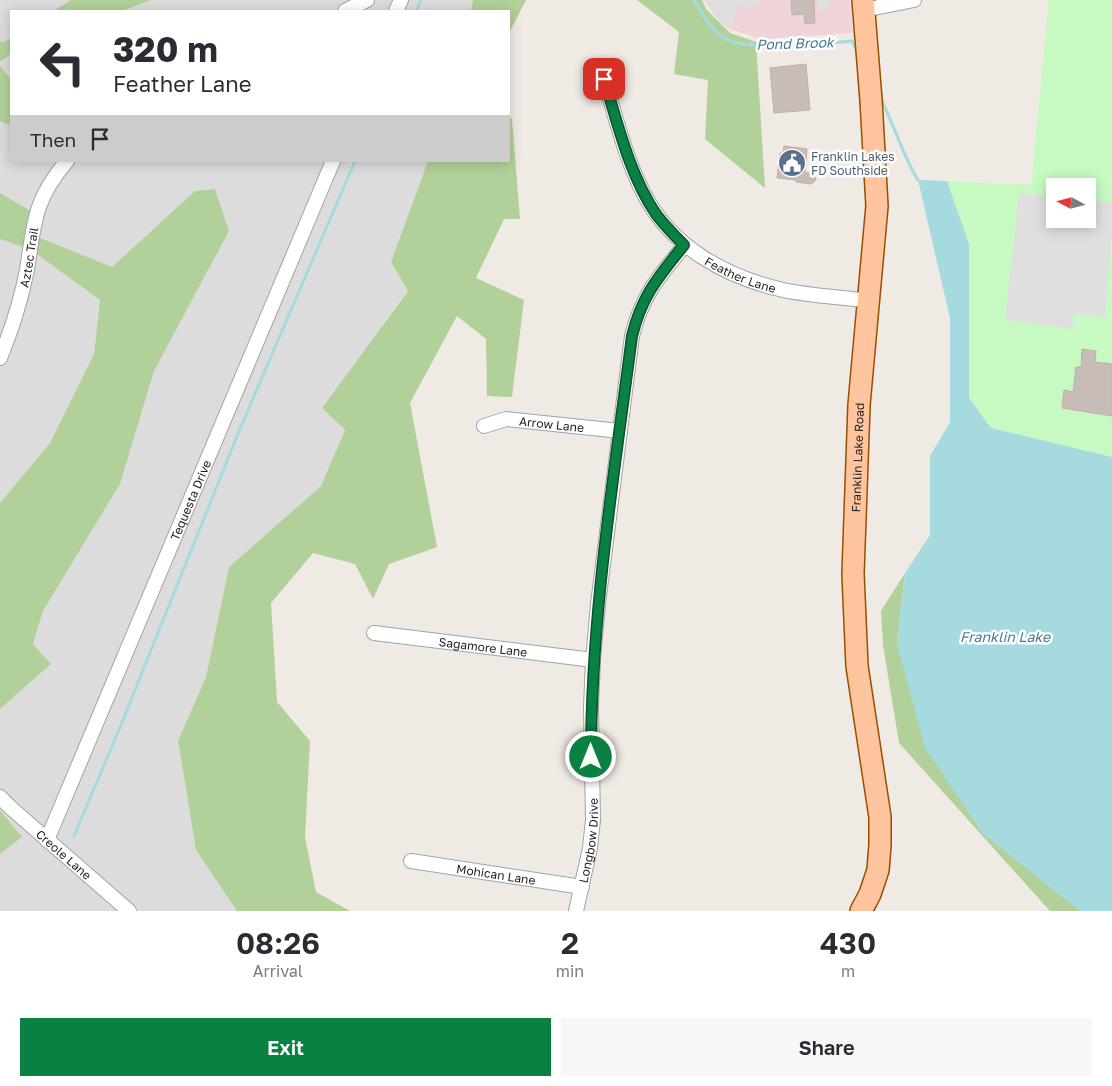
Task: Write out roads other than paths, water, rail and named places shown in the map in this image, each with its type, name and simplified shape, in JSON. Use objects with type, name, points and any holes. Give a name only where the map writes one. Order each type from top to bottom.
[{"type":"main road","name":"Franklin Lake Road","points":[[862,911],[878,870],[880,845],[880,817],[858,666],[853,574],[859,405],[877,206],[868,53],[863,5]]},
{"type":"street","points":[[347,10],[367,0]]},
{"type":"street","points":[[863,5],[914,0]]},
{"type":"street","name":"Feather Lane","points":[[604,79],[633,171],[644,195],[660,219],[684,245],[709,262],[735,275],[760,284],[785,290],[870,300]]},
{"type":"street","name":"Aztec Trail","points":[[0,358],[19,305],[27,270],[34,220],[49,184],[66,162]]},
{"type":"street","name":"Tequesta Drive","points":[[46,840],[332,162]]},
{"type":"street","name":"Longbow Drive","points":[[576,911],[590,848],[592,820],[591,707],[598,604],[632,336],[637,316],[654,282],[684,245]]},
{"type":"street","name":"Arrow Lane","points":[[484,426],[506,419],[620,431]]},
{"type":"street","name":"Sagamore Lane","points":[[374,633],[593,660]]},
{"type":"street","name":"Creole Lane","points":[[0,797],[46,840],[129,911]]},
{"type":"street","name":"Mohican Lane","points":[[411,861],[582,887]]},
{"type":"water","name":"Franklin Lake","points":[[918,180],[947,181],[969,244],[969,398],[991,428],[1112,457],[1112,911],[1080,911],[983,834],[925,748],[897,644],[905,573],[930,535],[930,456],[950,422],[950,318]]},
{"type":"waterway","points":[[416,10],[421,0]]},
{"type":"waterway","name":"Pond Brook","points":[[694,0],[711,26],[726,39],[736,43],[786,45],[852,41],[858,53]]},
{"type":"waterway","name":"Pond Brook","points":[[880,97],[907,160],[918,180]]},
{"type":"waterway","points":[[74,836],[121,725],[239,431],[355,162]]},
{"type":"place","name":"Franklin Lakes FD Southside","points":[[792,163]]}]
